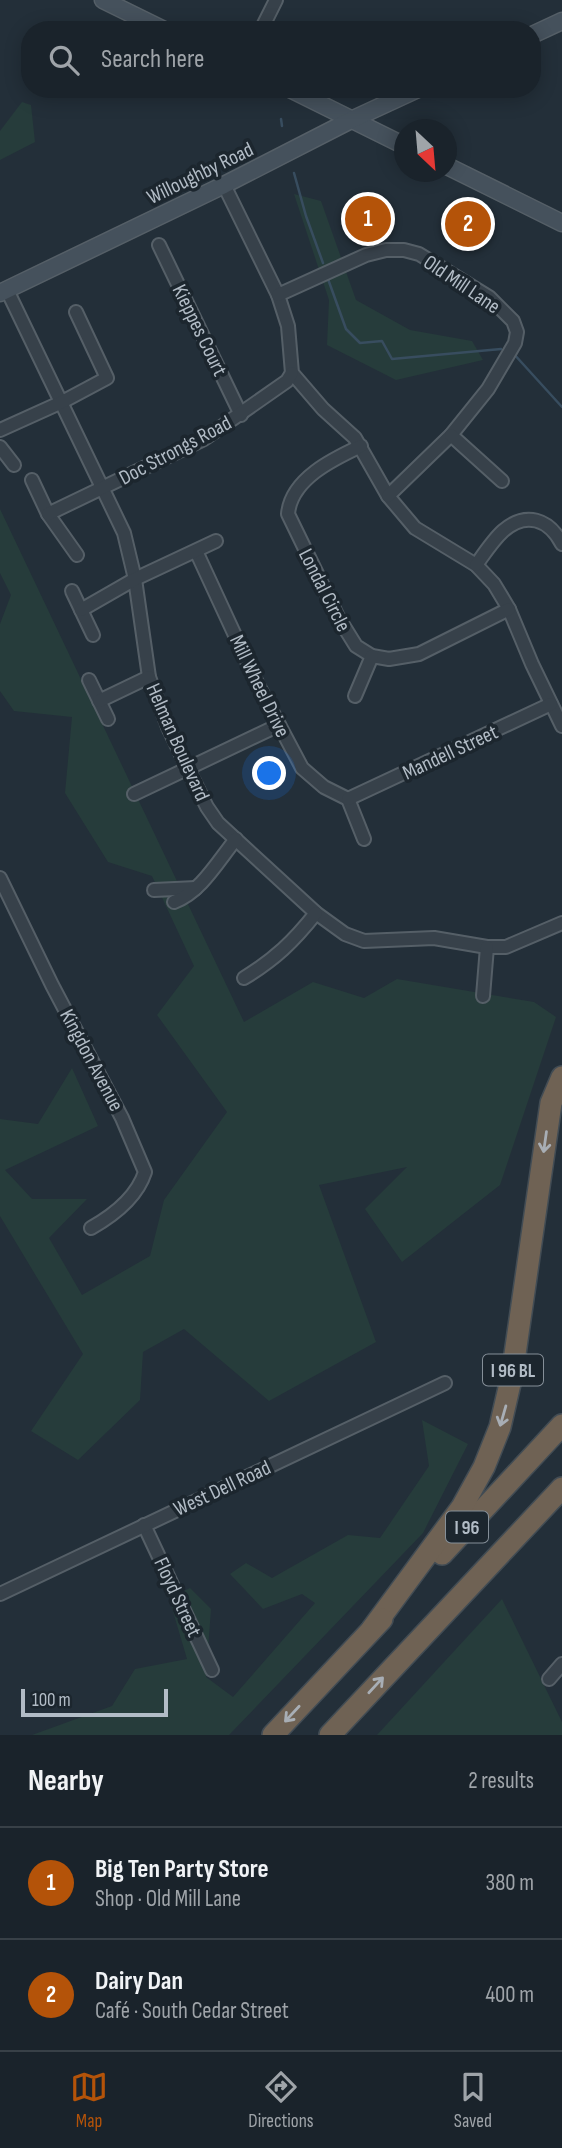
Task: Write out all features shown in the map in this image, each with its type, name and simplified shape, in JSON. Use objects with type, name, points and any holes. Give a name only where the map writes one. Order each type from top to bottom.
[{"type":"highway","name":"I 96 BL","points":[[372,1629],[462,1507],[478,1479],[497,1434],[512,1375],[551,1103],[562,1077]]},
{"type":"highway","name":"I 96","points":[[273,1735],[562,1425]]},
{"type":"highway","name":"I 96","points":[[330,1735],[562,1488]]},
{"type":"highway","points":[[469,1587],[562,1499]]},
{"type":"street","points":[[103,0],[145,21]]},
{"type":"street","points":[[266,21],[276,0]]},
{"type":"street","points":[[541,31],[562,21]]},
{"type":"street","points":[[308,98],[394,141]]},
{"type":"street","name":"Willoughby Road","points":[[3,292],[224,186],[399,98]]},
{"type":"street","points":[[457,171],[562,223]]},
{"type":"street","points":[[224,186],[278,295],[288,326],[292,373],[323,409],[361,446],[388,496],[415,528],[476,565],[494,584],[509,609],[562,726]]},
{"type":"street","name":"Kieppes Court","points":[[159,245],[241,415]]},
{"type":"street","name":"Old Mill Lane","points":[[278,295],[366,255],[386,250],[404,250],[419,254],[489,297],[513,321],[517,332],[514,343],[488,388],[451,435],[388,496]]},
{"type":"street","name":"Helman Boulevard","points":[[3,292],[62,402],[124,533],[135,579],[149,677],[168,727],[207,807],[218,823],[316,913],[345,934],[364,941],[434,938],[487,947],[506,947],[562,923]]},
{"type":"street","points":[[0,430],[107,378],[76,312]]},
{"type":"street","name":"Doc Strongs Road","points":[[48,514],[204,439],[287,381],[292,373]]},
{"type":"street","points":[[451,435],[502,481]]},
{"type":"street","name":"Londal Circle","points":[[361,446],[323,466],[310,477],[290,499],[288,514],[348,635],[356,646],[372,656]]},
{"type":"street","points":[[0,447],[14,465]]},
{"type":"street","points":[[32,480],[48,514],[76,555]]},
{"type":"street","points":[[476,565],[504,530],[526,520],[539,520],[547,524],[562,544]]},
{"type":"street","points":[[81,610],[135,579],[216,541]]},
{"type":"street","name":"Mill Wheel Drive","points":[[196,551],[302,768],[324,787],[348,799]]},
{"type":"street","points":[[72,591],[93,635]]},
{"type":"street","points":[[355,696],[372,656],[400,658],[419,654],[509,609]]},
{"type":"street","points":[[99,701],[149,677]]},
{"type":"street","points":[[89,680],[108,719]]},
{"type":"street","name":"Mandell Street","points":[[348,799],[551,704]]},
{"type":"street","points":[[134,794],[279,725]]},
{"type":"street","points":[[348,799],[363,839]]},
{"type":"street","points":[[174,902],[186,897],[196,888],[236,839]]},
{"type":"street","name":"Kingdon Avenue","points":[[0,877],[52,985],[122,1118],[145,1171],[140,1187],[113,1216],[91,1228]]},
{"type":"street","points":[[154,890],[196,888]]},
{"type":"street","points":[[244,978],[292,943],[316,913]]},
{"type":"street","points":[[483,996],[487,947]]},
{"type":"street","name":"West Dell Road","points":[[0,1594],[445,1383]]},
{"type":"street","name":"Floyd Street","points":[[144,1525],[212,1670]]},
{"type":"street","points":[[549,1679],[562,1664]]},
{"type":"green space","points":[[22,102],[31,105],[35,142],[0,160],[0,131]]},
{"type":"green space","points":[[294,194],[321,201],[356,300],[410,330],[472,341],[483,360],[396,380],[327,345],[329,300]]},
{"type":"green space","points":[[0,509],[244,1022],[313,982],[364,998],[397,979],[534,1002],[556,1017],[500,1185],[402,1262],[365,1209],[407,1167],[319,1185],[376,1342],[269,1401],[184,1329],[143,1352],[140,1400],[78,1460],[31,1431],[83,1354],[0,1216],[0,1119],[38,1124],[72,1068],[98,1126],[5,1170],[32,1199],[87,1199],[49,1238],[82,1295],[150,1256],[164,1200],[227,1112],[157,1015],[194,966],[152,876],[108,862],[65,793],[72,717],[14,711],[0,691],[0,624],[11,595],[0,573]]},
{"type":"green space","points":[[422,1420],[468,1444],[423,1533],[229,1735],[32,1735],[112,1706],[135,1669],[187,1659],[169,1598],[190,1588],[211,1609],[206,1677],[233,1697],[315,1603],[302,1594],[263,1609],[230,1574],[246,1563],[272,1578],[348,1535],[380,1538],[429,1466]]},
{"type":"green space","points":[[502,1599],[562,1722],[562,1735],[377,1735]]},
{"type":"waterway","points":[[281,119],[282,126]]},
{"type":"waterway","points":[[294,173],[323,263]]},
{"type":"waterway","points":[[328,279],[346,329],[360,343],[382,341],[392,359],[501,349]]},
{"type":"waterway","points":[[513,353],[562,407]]},
{"type":"place","name":"Big Ten Party Store","points":[[368,219]]},
{"type":"place","name":"Dairy Dan","points":[[468,224]]}]
